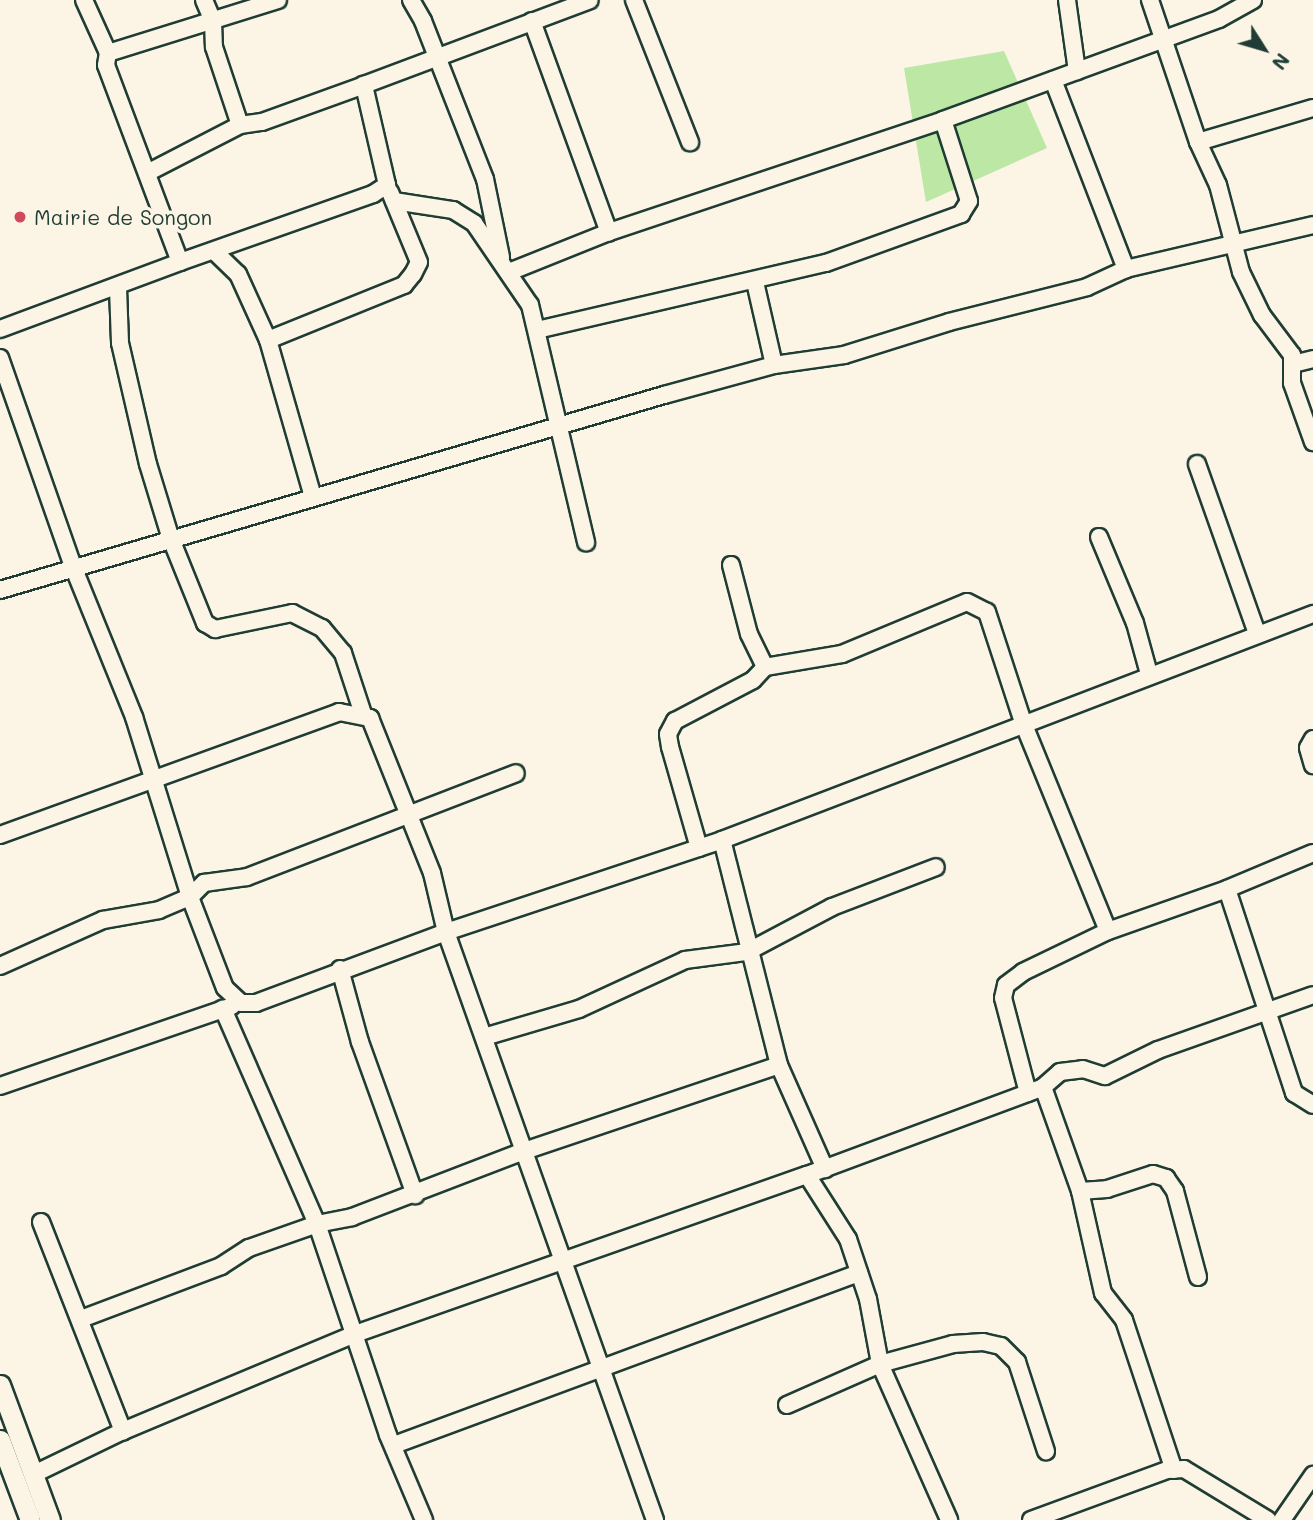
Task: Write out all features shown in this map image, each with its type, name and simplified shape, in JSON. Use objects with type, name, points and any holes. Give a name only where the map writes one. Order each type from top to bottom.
[{"type":"main road","points":[[0,1385],[50,1520]]},
{"type":"main road","points":[[0,1440],[30,1520]]},
{"type":"street","points":[[84,0],[108,53],[106,65],[180,262]]},
{"type":"street","points":[[204,0],[213,21],[214,47],[240,125]]},
{"type":"street","points":[[108,53],[278,0]]},
{"type":"street","points":[[411,0],[437,56],[485,179],[505,265]]},
{"type":"street","points":[[147,173],[240,125],[262,122],[590,0]]},
{"type":"street","points":[[634,0],[690,142]]},
{"type":"street","points":[[1067,0],[1077,71]]},
{"type":"street","points":[[1150,0],[1198,142],[1218,185],[1241,272],[1262,315],[1292,355],[1292,383],[1313,442]]},
{"type":"street","points":[[505,265],[943,120],[1219,19],[1253,0]]},
{"type":"street","points":[[532,21],[609,232]]},
{"type":"street","points":[[1053,80],[1126,269]]},
{"type":"street","points":[[268,340],[404,285],[419,262],[387,186],[364,85]]},
{"type":"street","points":[[1198,142],[1313,108]]},
{"type":"street","points":[[537,330],[734,282],[755,282],[826,264],[967,209],[943,120]]},
{"type":"street","points":[[0,329],[118,288],[180,262],[387,186]]},
{"type":"street","points":[[394,201],[453,210],[474,223],[530,305],[586,542]]},
{"type":"street","points":[[0,590],[774,365],[844,355],[949,322],[1087,287],[1126,269],[1313,225]]},
{"type":"street","points":[[214,251],[238,274],[268,340],[313,497]]},
{"type":"street","points":[[755,282],[774,365]]},
{"type":"street","points":[[118,288],[123,359],[171,539],[205,623],[215,629],[292,613],[322,628],[343,653],[363,714],[375,724],[442,902],[446,932],[561,1263],[655,1520]]},
{"type":"street","points":[[0,358],[74,569],[156,780],[190,897],[225,988],[241,1003]]},
{"type":"street","points":[[1293,364],[1313,359]]},
{"type":"street","points":[[1197,464],[1257,633]]},
{"type":"street","points":[[1099,537],[1135,623],[1149,674]]},
{"type":"street","points":[[732,565],[749,634],[765,667]]},
{"type":"street","points":[[699,848],[668,734],[675,722],[753,680],[765,667],[842,654],[967,602],[987,612],[1024,725],[1108,931]]},
{"type":"street","points":[[0,1086],[241,1003],[256,1003],[446,932],[722,840],[1024,725],[1149,674],[1313,614]]},
{"type":"street","points":[[0,835],[340,712],[363,714]]},
{"type":"street","points":[[1313,739],[1308,748],[1313,765]]},
{"type":"street","points":[[0,966],[103,920],[159,910],[190,897],[204,883],[247,877],[516,773]]},
{"type":"street","points":[[722,840],[747,952],[779,1065],[825,1169]]},
{"type":"street","points":[[1174,1470],[1124,1320],[1103,1293],[1080,1191],[1035,1090],[1003,998],[1006,985],[1023,972],[1108,931],[1227,889],[1313,853]]},
{"type":"street","points":[[484,1037],[579,1009],[685,960],[747,952],[832,907],[936,867]]},
{"type":"street","points":[[1227,889],[1270,1011],[1294,1093],[1313,1105]]},
{"type":"street","points":[[341,969],[360,1042],[415,1195]]},
{"type":"street","points":[[34,1474],[123,1431],[355,1334],[825,1169],[1035,1090],[1060,1072],[1071,1069],[1105,1076],[1158,1050],[1313,995]]},
{"type":"street","points":[[223,1009],[317,1224],[394,1445],[424,1520]]},
{"type":"street","points":[[81,1319],[221,1266],[249,1248],[317,1224],[415,1195],[522,1152],[779,1065]]},
{"type":"street","points":[[1080,1191],[1107,1189],[1153,1174],[1166,1178],[1174,1191],[1198,1277]]},
{"type":"street","points":[[807,1175],[848,1239],[859,1273],[880,1364],[949,1520]]},
{"type":"street","points":[[41,1222],[123,1431]]},
{"type":"street","points":[[394,1445],[859,1273]]},
{"type":"street","points":[[787,1405],[880,1364],[953,1344],[1001,1346],[1017,1362],[1046,1451]]},
{"type":"street","points":[[1031,1520],[1174,1470],[1184,1469],[1268,1520]]},
{"type":"street","points":[[1282,1520],[1313,1475]]},
{"type":"green space","points":[[1004,51],[1047,148],[926,202],[904,68]]},
{"type":"place","name":"Mairie de Songon","points":[[20,217]]}]
